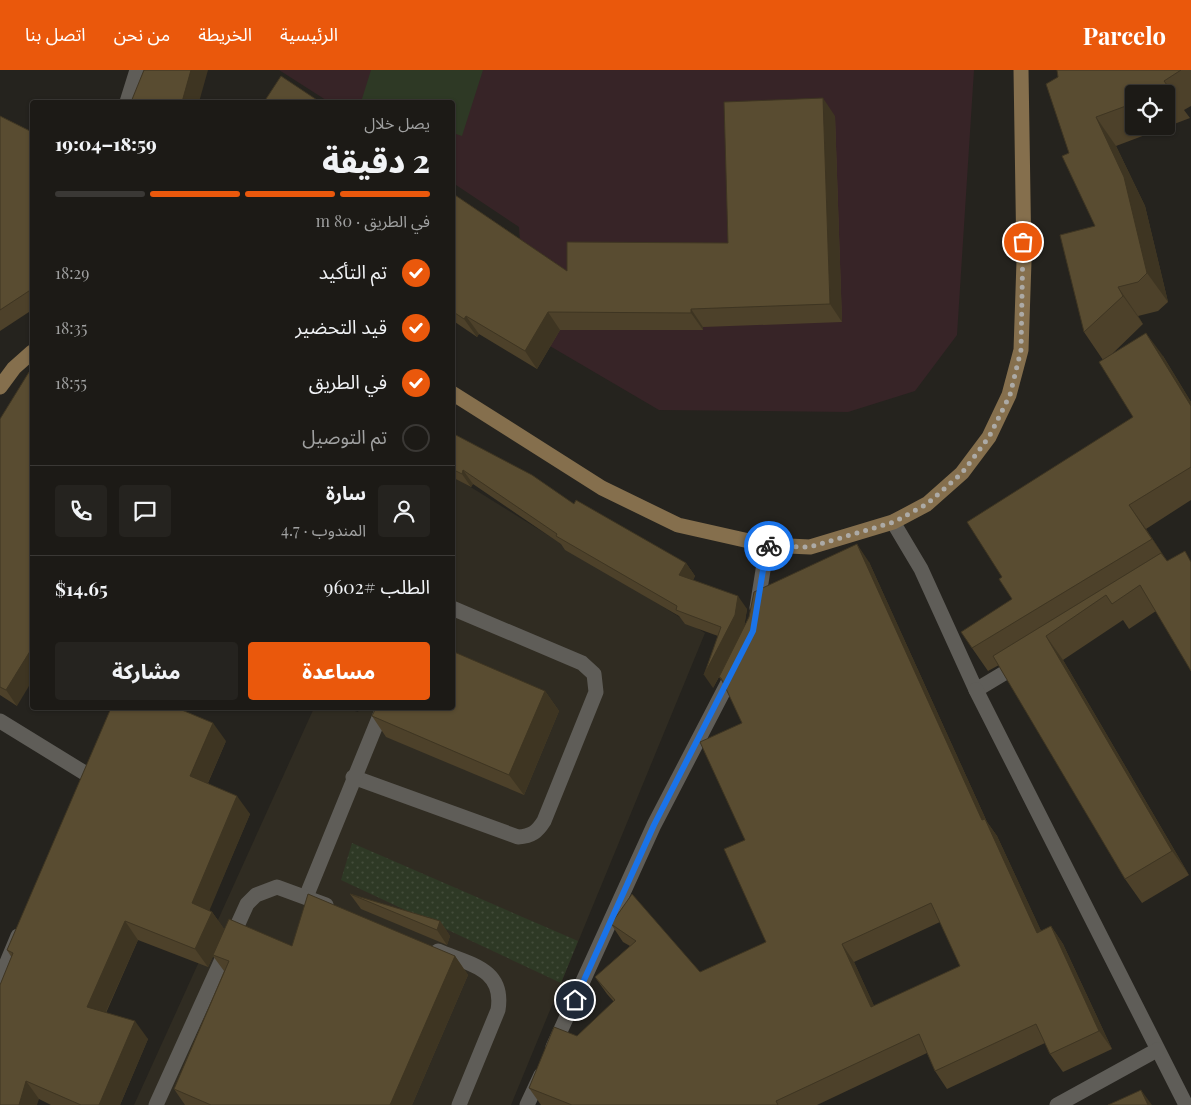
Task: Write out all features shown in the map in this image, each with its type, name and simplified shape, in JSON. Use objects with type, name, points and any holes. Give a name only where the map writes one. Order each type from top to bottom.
[{"type":"main road","points":[[455,395],[602,488],[678,525],[767,546],[810,547],[894,522],[927,504],[962,473],[989,437],[1010,395],[1021,340],[1024,261],[1021,70]]},
{"type":"main road","points":[[0,387],[14,368],[30,354]]},
{"type":"street","points":[[128,100],[138,70]]},
{"type":"street","points":[[894,522],[921,570],[976,690],[1157,1050],[1185,1095]]},
{"type":"street","points":[[755,621],[767,546]]},
{"type":"street","points":[[353,777],[518,837],[529,836],[537,831],[544,820],[596,692],[594,674],[582,663],[455,609]]},
{"type":"street","points":[[976,690],[1034,654]]},
{"type":"street","points":[[527,1105],[654,825],[740,658]]},
{"type":"street","points":[[306,896],[353,777],[382,710]]},
{"type":"street","points":[[0,721],[88,775]]},
{"type":"street","points":[[80,793],[95,758]]},
{"type":"street","points":[[156,1105],[248,904],[256,895],[266,889],[277,887],[306,896],[342,911]]},
{"type":"street","points":[[0,979],[23,926]]},
{"type":"street","points":[[422,945],[485,970],[498,986],[500,998],[498,1010],[459,1105]]},
{"type":"street","points":[[1057,1105],[1157,1050]]},
{"type":"shaded area","points":[[279,70],[974,70],[957,335],[915,391],[848,412],[659,410],[526,332],[519,227],[455,184],[455,100],[326,100]]},
{"type":"shaded area","points":[[455,477],[705,633],[511,1105],[134,1105],[313,710],[352,710],[358,712],[359,710],[455,710]]},
{"type":"green space","points":[[371,70],[483,70],[462,136],[455,134],[455,100],[362,100]]},
{"type":"green space","points":[[352,843],[578,941],[561,983],[341,880]]},
{"type":"building","points":[[144,70],[191,70],[183,100],[132,100]]},
{"type":"building","points":[[1057,70],[1181,70],[1164,81],[1167,85],[1125,85],[1125,106],[1096,117],[1124,177],[1147,273],[1138,282],[1118,287],[1123,296],[1084,332],[1060,235],[1095,226],[1062,156],[1069,153],[1046,84],[1058,77]]},
{"type":"building","points":[[281,76],[317,100],[265,100]]},
{"type":"building","points":[[823,98],[830,304],[691,309],[691,313],[548,312],[525,351],[466,316],[464,319],[455,313],[455,195],[567,271],[567,242],[728,243],[724,102]]},
{"type":"building","points":[[0,116],[30,131],[30,290],[0,310]]},
{"type":"building","points":[[1146,333],[1191,406],[1191,467],[1129,505],[1152,539],[972,648],[961,632],[1012,599],[999,579],[1002,577],[967,522],[1133,417],[1099,362]]},
{"type":"building","points":[[29,372],[30,651],[6,690],[0,687],[0,419]]},
{"type":"building","points":[[455,435],[532,475],[574,504],[576,500],[686,563],[679,575],[738,596],[735,615],[704,675],[721,627],[676,610],[677,606],[556,536],[557,534],[463,470],[462,474],[455,470]]},
{"type":"building","points":[[857,544],[982,820],[985,819],[1037,933],[1051,926],[1099,1031],[1050,1054],[1036,1024],[935,1071],[919,1034],[776,1101],[778,1105],[572,1105],[529,1088],[554,1027],[577,1036],[615,1000],[595,977],[636,941],[611,924],[632,894],[700,972],[766,942],[724,849],[745,840],[700,742],[742,723],[719,677],[749,617],[754,592]],"holes":[[[931,903],[960,966],[871,1007],[842,944]]]},
{"type":"building","points":[[1185,551],[1191,562],[1191,671],[1140,585],[1112,604],[1106,595],[1046,636],[1172,851],[1125,879],[993,656],[1161,553],[1167,561]]},
{"type":"building","points":[[455,652],[545,691],[509,775],[372,716],[375,710],[455,710]]},
{"type":"building","points":[[110,710],[182,710],[213,723],[190,776],[237,796],[192,903],[212,912],[195,949],[125,921],[87,1007],[135,1021],[99,1105],[81,1105],[26,1081],[19,1105],[0,1105],[0,985],[13,953],[7,950]]},
{"type":"building","points":[[308,894],[455,956],[390,1105],[211,1105],[174,1089],[229,961],[213,955],[229,919],[292,946]]},
{"type":"building","points":[[350,894],[440,921],[437,930]]},
{"type":"building","points":[[1141,1090],[1148,1105],[1108,1105]]},
{"type":"way so far","points":[[769,546],[810,547],[894,522],[927,504],[962,473],[989,437],[1010,395],[1021,350],[1023,242]]},
{"type":"route","points":[[575,1000],[654,825],[723,694],[753,631],[767,546],[769,546]]}]
